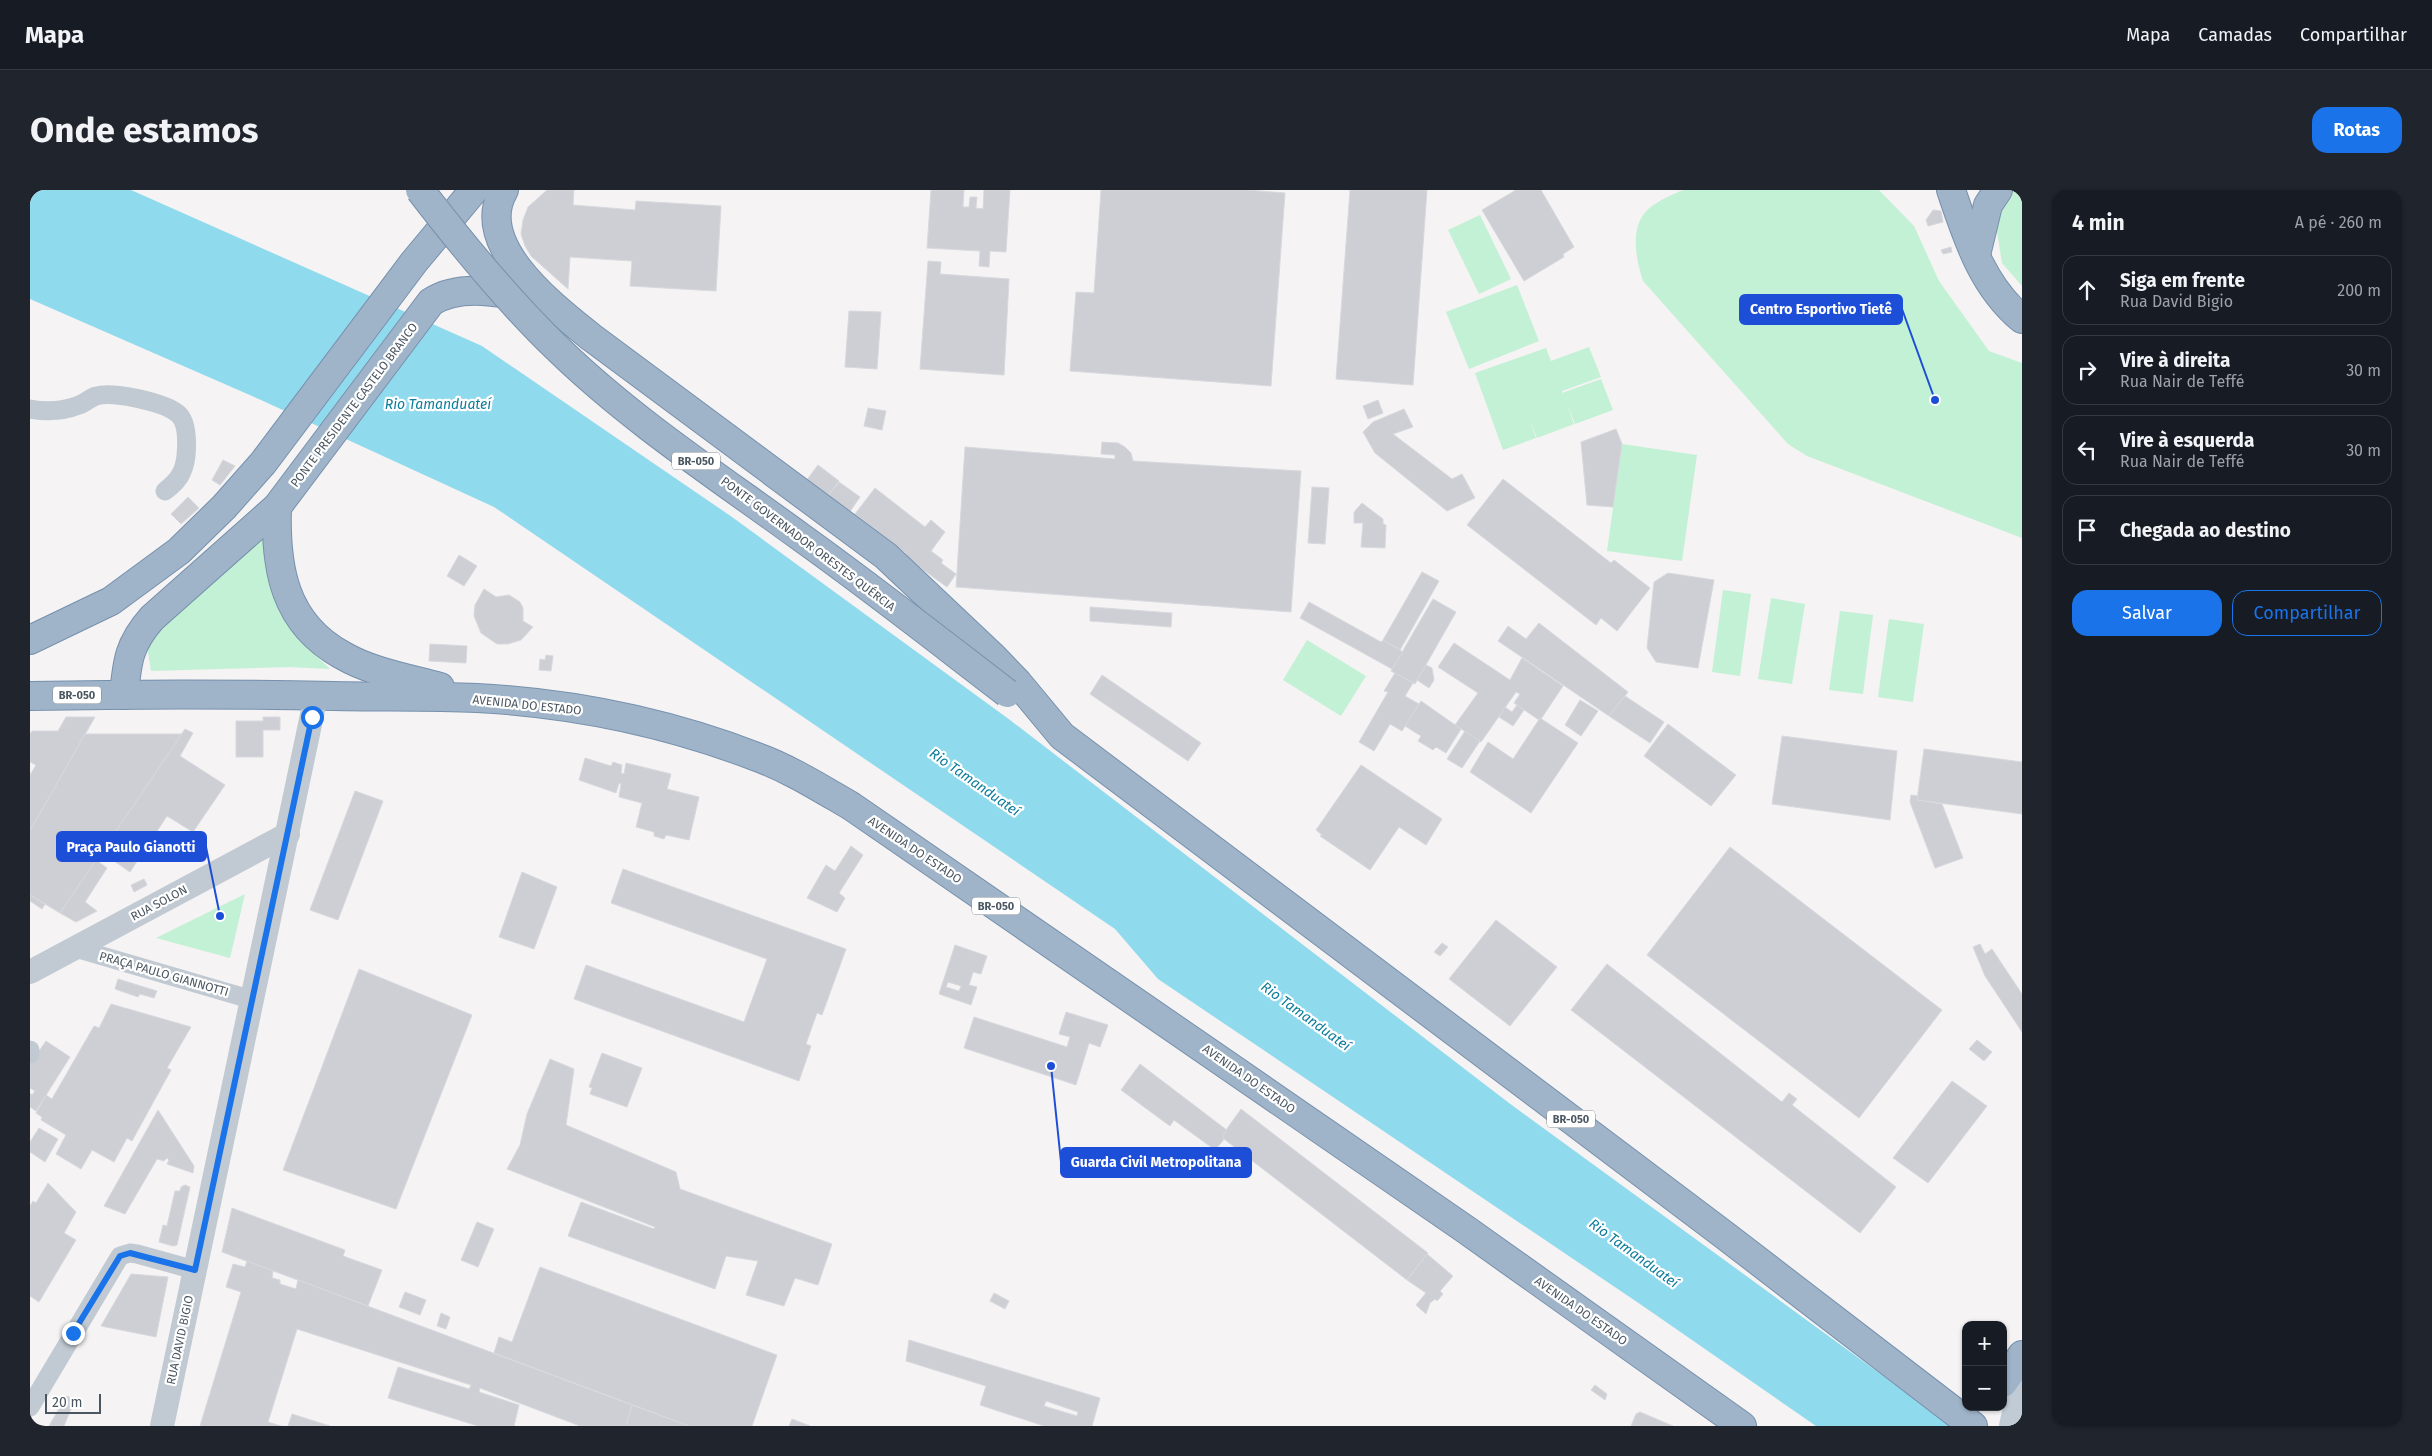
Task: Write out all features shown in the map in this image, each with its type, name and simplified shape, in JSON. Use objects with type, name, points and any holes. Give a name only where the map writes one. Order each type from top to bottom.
[{"type":"highway","name":"PONTE GOVERNADOR ORESTES QUÉRCIA","points":[[420,190],[461,244],[510,301],[560,350],[607,391],[699,463],[804,539],[1062,736]]},
{"type":"highway","points":[[30,640],[110,601],[179,551],[224,507],[263,463],[414,262],[474,190]]},
{"type":"highway","points":[[504,190],[499,203],[498,217],[503,244],[513,262],[546,302],[886,556],[993,657],[1018,683],[1062,736]]},
{"type":"highway","points":[[1951,190],[1963,230],[1994,291],[2022,320]]},
{"type":"highway","points":[[1976,255],[1988,205],[1998,190]]},
{"type":"highway","name":"PONTE PRESIDENTE CASTELO BRANCO","points":[[124,695],[130,654],[138,634],[152,618],[284,499],[431,302],[442,295],[468,291],[510,294],[546,302]]},
{"type":"highway","points":[[284,499],[276,543],[283,584],[295,612],[315,637],[342,656],[390,674],[477,698]]},
{"type":"highway","name":"AVENIDA DO ESTADO","points":[[30,696],[477,698],[558,706],[629,720],[719,744],[759,757],[802,777],[851,806],[1457,1223],[1742,1426]]},
{"type":"highway","name":"BR-050","points":[[1062,736],[1723,1234],[1956,1407],[1973,1426]]},
{"type":"highway","points":[[2007,1377],[2022,1355]]},
{"type":"main road","points":[[2012,1426],[2022,1386]]},
{"type":"street","points":[[30,409],[51,411],[78,406],[95,396],[110,395],[160,405],[178,413],[184,425],[187,448],[185,467],[179,480],[166,491]]},
{"type":"street","name":"RUA DAVID BIGIO","points":[[162,1426],[254,1000],[316,696]]},
{"type":"street","name":"RUA SOLON","points":[[30,972],[288,834]]},
{"type":"street","name":"PRAÇA PAULO GIANNOTTI","points":[[75,948],[254,1000]]},
{"type":"street","points":[[30,1407],[120,1256],[130,1253],[195,1270]]},
{"type":"green space","points":[[1683,190],[1879,190],[1914,226],[1939,281],[1989,351],[2022,363],[2022,538],[1807,456],[1788,444],[1643,281],[1636,250],[1637,229],[1641,219],[1646,211],[1655,204]]},
{"type":"green space","points":[[2012,190],[2022,190],[2022,286],[2002,263],[1997,232],[2000,205]]},
{"type":"green space","points":[[1480,215],[1511,279],[1479,294],[1448,230]]},
{"type":"green space","points":[[1517,285],[1539,341],[1469,369],[1446,312]]},
{"type":"green space","points":[[1589,347],[1601,377],[1562,391],[1562,393],[1601,379],[1613,410],[1575,424],[1566,401],[1574,424],[1537,438],[1529,419],[1536,438],[1503,450],[1475,373],[1546,348],[1551,361]]},
{"type":"green space","points":[[1622,444],[1697,455],[1682,561],[1607,551]]},
{"type":"green space","points":[[267,530],[269,574],[273,592],[280,608],[288,623],[313,653],[330,669],[290,667],[151,671],[148,652],[150,635]]},
{"type":"green space","points":[[1723,590],[1751,594],[1740,676],[1712,672]]},
{"type":"green space","points":[[1771,598],[1805,604],[1792,684],[1758,679]]},
{"type":"green space","points":[[1840,611],[1873,615],[1863,694],[1829,690]]},
{"type":"green space","points":[[1889,619],[1924,624],[1913,702],[1878,697]]},
{"type":"green space","points":[[1307,640],[1366,676],[1341,716],[1283,680]]},
{"type":"green space","points":[[245,894],[230,958],[156,938]]},
{"type":"water","name":"Rio Tamanduateí","points":[[30,190],[131,190],[482,346],[732,517],[1010,720],[1509,1103],[1952,1426],[1816,1426],[1640,1304],[1158,979],[1115,929],[494,507],[261,400],[30,299]]},
{"type":"building","points":[[547,190],[574,190],[573,205],[635,210],[636,201],[721,206],[716,291],[630,286],[632,261],[570,257],[568,289],[531,256],[521,234],[523,220],[528,207]]},
{"type":"building","points":[[931,190],[964,190],[963,207],[969,207],[970,197],[977,197],[976,208],[983,209],[984,190],[1010,190],[1006,252],[990,251],[989,267],[979,266],[980,251],[927,248]]},
{"type":"building","points":[[1101,190],[1247,190],[1285,193],[1271,386],[1070,371],[1076,292],[1094,293]]},
{"type":"building","points":[[1350,190],[1427,190],[1413,385],[1336,379]]},
{"type":"building","points":[[1516,190],[1541,190],[1574,247],[1563,254],[1564,257],[1524,281],[1482,210]]},
{"type":"building","points":[[1933,210],[1941,211],[1943,222],[1928,226],[1926,220]]},
{"type":"building","points":[[1951,247],[1952,252],[1943,254],[1941,250]]},
{"type":"building","points":[[928,261],[941,262],[940,274],[1009,279],[1004,375],[920,369]]},
{"type":"building","points":[[849,311],[881,312],[877,369],[845,367]]},
{"type":"building","points":[[1378,400],[1383,413],[1368,419],[1363,406]]},
{"type":"building","points":[[868,408],[886,411],[882,430],[864,426]]},
{"type":"building","points":[[1404,409],[1413,427],[1393,434],[1452,479],[1462,474],[1475,498],[1447,511],[1375,453],[1363,432],[1373,422]]},
{"type":"building","points":[[1616,429],[1622,444],[1613,507],[1587,505],[1581,442]]},
{"type":"building","points":[[1102,442],[1118,443],[1125,447],[1131,453],[1133,461],[1301,471],[1291,612],[956,587],[965,447],[1115,459],[1115,455],[1101,454]]},
{"type":"building","points":[[223,460],[235,466],[220,485],[212,480]]},
{"type":"building","points":[[818,465],[839,481],[827,497],[806,481]]},
{"type":"building","points":[[1503,479],[1611,563],[1614,560],[1650,588],[1617,631],[1601,618],[1596,625],[1467,525]]},
{"type":"building","points":[[839,482],[860,497],[849,513],[827,497]]},
{"type":"building","points":[[1312,487],[1329,488],[1325,544],[1308,543]]},
{"type":"building","points":[[875,488],[925,527],[931,520],[945,532],[931,551],[943,560],[941,563],[956,574],[947,587],[904,556],[906,553],[855,514]]},
{"type":"building","points":[[188,497],[199,508],[181,524],[171,514]]},
{"type":"building","points":[[1362,503],[1383,519],[1383,524],[1386,525],[1385,548],[1361,547],[1363,523],[1354,523],[1354,512]]},
{"type":"building","points":[[459,555],[477,566],[464,586],[447,576]]},
{"type":"building","points":[[1422,572],[1439,581],[1400,650],[1383,640]]},
{"type":"building","points":[[1668,573],[1714,580],[1698,668],[1656,662],[1647,648],[1654,582]]},
{"type":"building","points":[[484,589],[496,597],[509,595],[520,602],[523,608],[523,621],[533,627],[521,640],[508,644],[497,644],[481,633],[474,616],[475,605]]},
{"type":"building","points":[[1433,599],[1456,612],[1415,684],[1391,671]]},
{"type":"building","points":[[1309,602],[1381,642],[1383,640],[1403,652],[1392,669],[1300,618]]},
{"type":"building","points":[[1090,607],[1172,613],[1171,627],[1090,621]]},
{"type":"building","points":[[1539,623],[1628,692],[1609,716],[1498,641],[1508,626],[1526,639]]},
{"type":"building","points":[[1454,643],[1510,680],[1522,658],[1563,686],[1539,720],[1514,703],[1520,694],[1516,692],[1481,742],[1455,725],[1478,693],[1438,667]]},
{"type":"building","points":[[430,644],[467,646],[466,663],[429,661]]},
{"type":"building","points":[[546,655],[553,656],[551,671],[539,670],[540,659],[545,660]]},
{"type":"building","points":[[1426,665],[1432,668],[1434,680],[1429,688],[1417,680]]},
{"type":"building","points":[[1395,673],[1413,683],[1405,696],[1419,704],[1402,731],[1390,724],[1374,751],[1359,742],[1388,692],[1384,691]]},
{"type":"building","points":[[1102,675],[1201,743],[1188,761],[1090,694]]},
{"type":"building","points":[[1625,696],[1664,722],[1650,743],[1609,716]]},
{"type":"building","points":[[1580,700],[1598,711],[1581,736],[1565,725]]},
{"type":"building","points":[[1421,701],[1461,729],[1446,753],[1436,747],[1433,750],[1418,741],[1421,736],[1405,726]]},
{"type":"building","points":[[1517,705],[1524,710],[1513,726],[1499,717],[1505,707],[1512,712]]},
{"type":"building","points":[[66,717],[95,717],[30,831],[30,775],[36,765],[30,762],[30,734],[32,731],[58,731]]},
{"type":"building","points":[[263,717],[280,717],[280,730],[263,730],[263,757],[236,757],[236,721],[263,721]]},
{"type":"building","points":[[1540,718],[1578,743],[1531,813],[1470,772],[1488,742],[1513,759]]},
{"type":"building","points":[[1668,724],[1736,775],[1711,806],[1644,756]]},
{"type":"building","points":[[185,729],[193,733],[180,756],[225,785],[193,832],[167,816],[130,872],[101,852]]},
{"type":"building","points":[[1465,731],[1480,741],[1462,768],[1447,759]]},
{"type":"building","points":[[85,734],[182,734],[60,913],[30,895],[30,831]]},
{"type":"building","points":[[1782,736],[1897,751],[1890,820],[1772,804]]},
{"type":"building","points":[[1924,749],[2022,762],[2022,814],[1917,800]]},
{"type":"building","points":[[585,758],[611,766],[613,762],[622,765],[621,773],[624,774],[626,763],[671,774],[667,789],[699,797],[689,840],[666,835],[664,839],[654,836],[654,832],[636,827],[642,803],[619,797],[621,784],[619,783],[616,793],[579,780]]},
{"type":"building","points":[[1361,765],[1442,819],[1426,845],[1399,827],[1370,870],[1320,836],[1322,835],[1316,830]]},
{"type":"building","points":[[355,791],[383,801],[338,920],[310,910]]},
{"type":"building","points":[[1911,795],[1918,796],[1917,800],[1942,804],[1963,858],[1935,868],[1910,802]]},
{"type":"building","points":[[851,846],[863,855],[839,893],[845,898],[837,912],[807,898],[826,865],[835,871]]},
{"type":"building","points":[[1730,847],[1942,1010],[1859,1118],[1647,955]]},
{"type":"building","points":[[96,860],[107,868],[85,902],[97,911],[76,922],[60,913]]},
{"type":"building","points":[[623,869],[846,949],[822,1015],[817,1013],[806,1044],[811,1046],[799,1081],[574,999],[586,965],[744,1022],[767,959],[611,903]]},
{"type":"building","points":[[522,872],[557,887],[534,949],[499,937]]},
{"type":"building","points":[[144,879],[147,885],[134,892],[131,885]]},
{"type":"building","points":[[30,895],[45,904],[42,909],[30,901]]},
{"type":"building","points":[[1496,920],[1557,967],[1510,1026],[1449,979]]},
{"type":"building","points":[[1442,943],[1448,947],[1440,956],[1434,952]]},
{"type":"building","points":[[1980,944],[1985,954],[1992,949],[2022,994],[2022,1032],[1985,976],[1973,947]]},
{"type":"building","points":[[955,945],[987,956],[981,974],[973,972],[969,985],[977,987],[971,1005],[939,994]],"holes":[[[948,982],[961,986],[959,991],[946,987]]]},
{"type":"building","points":[[1607,964],[1782,1102],[1789,1093],[1797,1099],[1792,1105],[1896,1187],[1860,1233],[1571,1010]]},
{"type":"building","points":[[359,969],[472,1015],[396,1209],[283,1170]]},
{"type":"building","points":[[118,979],[157,991],[154,998],[140,994],[138,997],[115,989]]},
{"type":"building","points":[[111,1004],[191,1027],[167,1068],[171,1070],[132,1141],[127,1138],[114,1162],[92,1150],[81,1169],[56,1154],[66,1135],[41,1120],[42,1117],[36,1113],[46,1095],[52,1099],[94,1026],[99,1028]]},
{"type":"building","points":[[1066,1012],[1108,1025],[1100,1047],[1089,1043],[1076,1085],[964,1048],[974,1017],[1067,1047],[1070,1037],[1059,1034]]},
{"type":"building","points":[[1977,1040],[1992,1052],[1984,1061],[1969,1049]]},
{"type":"building","points":[[46,1041],[70,1057],[36,1111],[30,1107],[30,1093],[32,1095],[35,1091],[30,1088],[30,1064]]},
{"type":"building","points":[[602,1053],[642,1068],[627,1107],[590,1094],[592,1088],[589,1087]]},
{"type":"building","points":[[550,1059],[574,1069],[566,1125],[676,1172],[680,1189],[832,1244],[818,1285],[795,1278],[784,1306],[746,1295],[758,1261],[726,1256],[715,1289],[568,1236],[581,1202],[654,1229],[655,1227],[507,1169],[520,1145],[527,1114]]},
{"type":"building","points":[[1140,1064],[1228,1131],[1215,1150],[1174,1120],[1170,1126],[1121,1090]]},
{"type":"building","points":[[1952,1081],[1987,1106],[1928,1183],[1893,1158]]},
{"type":"building","points":[[1241,1109],[1428,1253],[1407,1280],[1224,1139],[1226,1130]]},
{"type":"building","points":[[158,1110],[194,1166],[193,1173],[167,1164],[169,1160],[167,1158],[164,1161],[157,1159],[125,1214],[104,1206]]},
{"type":"building","points":[[39,1128],[58,1139],[45,1162],[30,1152],[30,1142]]},
{"type":"building","points":[[48,1183],[76,1212],[64,1233],[76,1240],[39,1302],[30,1296],[30,1206],[33,1201],[36,1203]]},
{"type":"building","points":[[185,1185],[190,1187],[177,1245],[173,1246],[159,1242],[163,1225],[167,1226],[175,1191],[180,1191],[181,1187]]},
{"type":"building","points":[[232,1208],[345,1250],[343,1256],[382,1270],[368,1306],[222,1252]]},
{"type":"building","points":[[477,1222],[494,1229],[478,1267],[461,1260]]},
{"type":"building","points":[[1427,1254],[1453,1276],[1440,1291],[1443,1294],[1437,1301],[1435,1299],[1430,1303],[1426,1314],[1416,1305],[1426,1293],[1407,1280]]},
{"type":"building","points":[[247,1261],[273,1271],[272,1278],[280,1280],[280,1284],[296,1289],[298,1280],[632,1405],[626,1426],[580,1426],[480,1388],[479,1392],[519,1405],[514,1426],[478,1426],[388,1398],[398,1367],[469,1389],[471,1385],[297,1329],[268,1422],[281,1426],[200,1426],[241,1292],[226,1287],[233,1264],[245,1267]]},
{"type":"building","points":[[540,1267],[777,1355],[752,1426],[689,1426],[494,1353],[499,1337],[512,1342]]},
{"type":"building","points":[[131,1274],[168,1277],[156,1337],[101,1326]]},
{"type":"building","points":[[405,1292],[426,1300],[420,1315],[399,1307]]},
{"type":"building","points":[[994,1293],[1009,1301],[1005,1309],[990,1301]]},
{"type":"building","points":[[441,1313],[450,1317],[446,1329],[437,1326]]},
{"type":"building","points":[[909,1340],[1100,1398],[1092,1426],[1044,1426],[980,1405],[986,1386],[906,1361]],"holes":[[[1046,1401],[1078,1412],[1077,1416],[1044,1406]]]},
{"type":"building","points":[[1595,1385],[1607,1394],[1605,1400],[1591,1390]]},
{"type":"building","points":[[66,1396],[75,1399],[64,1426],[49,1426]]},
{"type":"building","points":[[632,1405],[689,1426],[626,1426]]},
{"type":"building","points":[[1640,1412],[1673,1426],[1631,1426],[1636,1414]]},
{"type":"building","points":[[292,1414],[330,1426],[288,1426]]},
{"type":"building","points":[[792,1419],[810,1426],[789,1426]]},
{"type":"place","name":"Centro Esportivo Tietê","points":[[1935,400]]},
{"type":"place","name":"Praça Paulo Gianotti","points":[[220,916]]},
{"type":"place","name":"Guarda Civil Metropolitana","points":[[1051,1066]]},
{"type":"route","points":[[73,1333],[115,1261],[120,1256],[130,1253],[137,1254],[195,1270],[254,1000],[312,717]]}]
